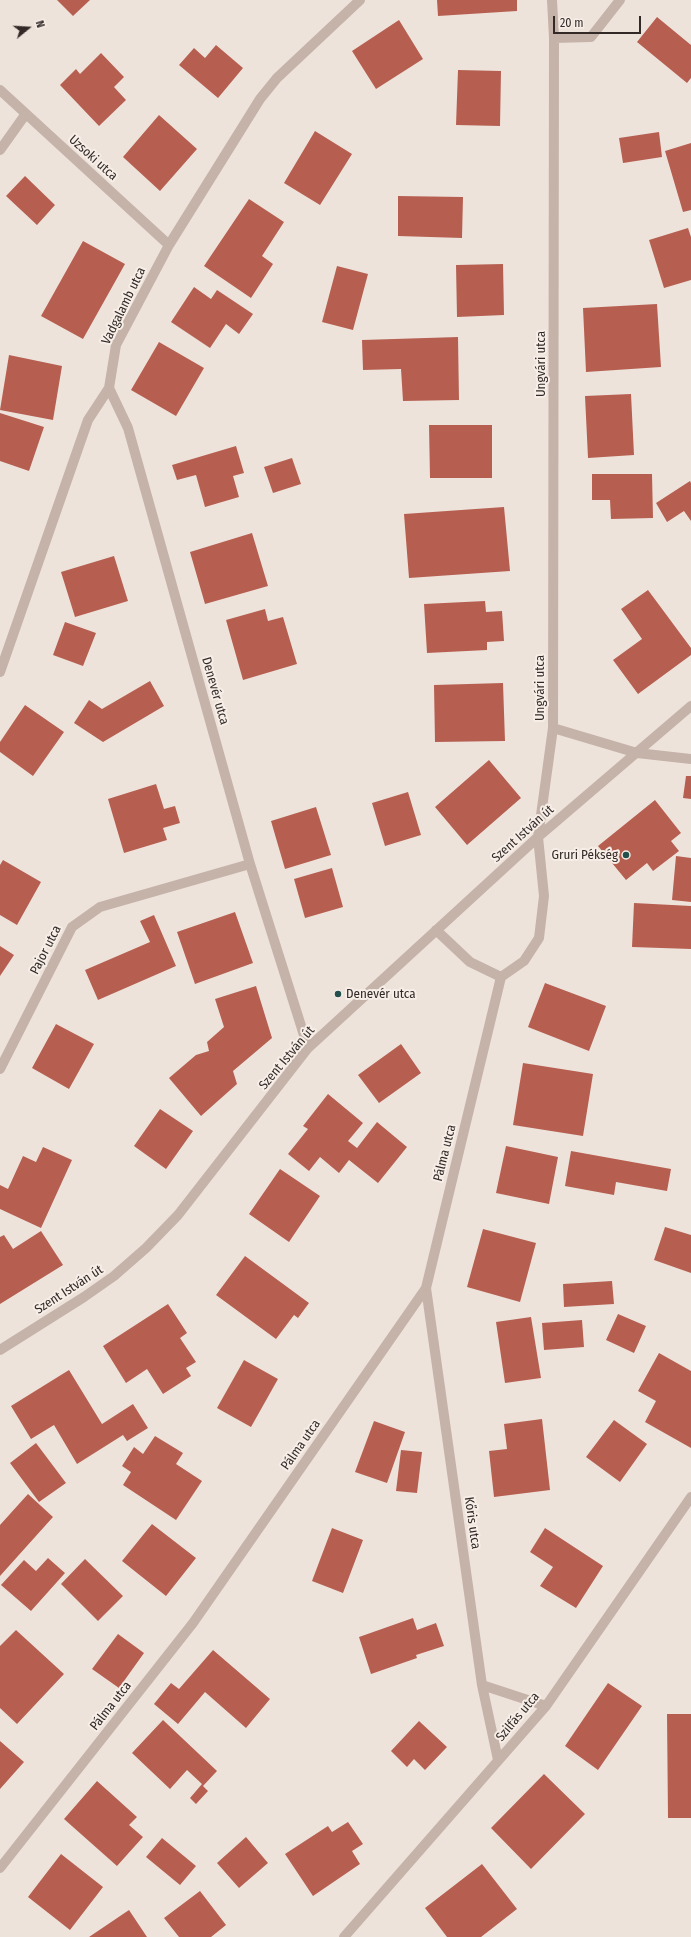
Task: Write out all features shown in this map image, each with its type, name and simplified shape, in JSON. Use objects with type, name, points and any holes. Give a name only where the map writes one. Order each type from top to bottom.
[{"type":"street","name":"Vadgalamb utca","points":[[0,672],[88,420],[109,388],[116,345],[169,245],[260,99],[277,78],[360,0]]},
{"type":"street","name":"Ungvári utca","points":[[538,837],[553,728],[554,38],[552,0]]},
{"type":"street","points":[[554,38],[591,37],[620,0]]},
{"type":"street","name":"Uzsoki utca","points":[[0,90],[169,245]]},
{"type":"street","points":[[0,150],[25,114]]},
{"type":"street","name":"Denevér utca","points":[[109,388],[128,428],[250,864],[308,1048]]},
{"type":"street","name":"Szent István út","points":[[0,1350],[90,1293],[114,1276],[146,1248],[178,1216],[308,1048],[538,837],[691,706]]},
{"type":"street","name":"Ungvári utca","points":[[553,728],[637,753],[691,759]]},
{"type":"street","points":[[436,930],[470,962],[501,977],[524,961],[538,938],[544,896],[538,837]]},
{"type":"street","name":"Pajor utca","points":[[0,1069],[72,927],[100,907],[250,864]]},
{"type":"street","name":"Pálma utca","points":[[0,1868],[194,1622],[426,1288],[501,977]]},
{"type":"street","name":"Kőris utca","points":[[426,1288],[482,1685],[498,1760]]},
{"type":"street","name":"Szilfás utca","points":[[344,1937],[546,1706],[691,1497]]},
{"type":"street","points":[[482,1685],[546,1706]]},
{"type":"building","points":[[57,0],[90,0],[73,16]]},
{"type":"building","points":[[437,0],[517,0],[517,11],[438,16]]},
{"type":"building","points":[[657,17],[691,45],[691,78],[687,83],[637,42]]},
{"type":"building","points":[[399,20],[423,59],[376,89],[352,51]]},
{"type":"building","points":[[216,45],[243,68],[218,98],[179,65],[194,48],[205,58]]},
{"type":"building","points":[[101,53],[124,77],[114,87],[126,100],[99,126],[60,85],[76,69],[80,74]]},
{"type":"building","points":[[458,70],[501,71],[500,126],[456,125]]},
{"type":"building","points":[[159,115],[197,149],[160,191],[123,157]]},
{"type":"building","points":[[315,131],[352,154],[320,205],[284,183]]},
{"type":"building","points":[[659,132],[662,157],[623,163],[619,138]]},
{"type":"building","points":[[691,143],[691,210],[683,212],[665,151]]},
{"type":"building","points":[[25,176],[55,205],[37,225],[6,196]]},
{"type":"building","points":[[398,196],[463,197],[462,238],[398,236]]},
{"type":"building","points":[[249,199],[284,222],[262,256],[273,264],[251,298],[204,266]]},
{"type":"building","points":[[688,228],[691,237],[691,280],[664,288],[649,240]]},
{"type":"building","points":[[83,241],[125,264],[83,339],[41,316]]},
{"type":"building","points":[[503,264],[504,315],[457,317],[456,265]]},
{"type":"building","points":[[337,266],[368,274],[353,330],[322,322]]},
{"type":"building","points":[[194,287],[211,299],[217,290],[253,314],[239,334],[226,324],[210,348],[171,322]]},
{"type":"building","points":[[657,304],[661,367],[586,372],[583,308]]},
{"type":"building","points":[[458,337],[459,400],[403,401],[401,369],[363,370],[362,340]]},
{"type":"building","points":[[159,342],[204,368],[176,416],[131,390]]},
{"type":"building","points":[[9,355],[62,366],[53,420],[0,410]]},
{"type":"building","points":[[631,394],[634,455],[588,458],[585,396]]},
{"type":"building","points":[[0,413],[44,427],[29,471],[0,461]]},
{"type":"building","points":[[429,425],[492,425],[492,478],[430,478]]},
{"type":"building","points":[[236,446],[244,473],[233,476],[239,497],[205,507],[196,475],[177,480],[172,465]]},
{"type":"building","points":[[292,458],[301,484],[273,493],[264,467]]},
{"type":"building","points":[[592,474],[652,474],[653,518],[611,519],[610,500],[592,500]]},
{"type":"building","points":[[690,481],[691,521],[684,511],[667,522],[656,503]]},
{"type":"building","points":[[504,507],[510,571],[409,578],[404,514]]},
{"type":"building","points":[[252,533],[268,586],[205,604],[190,552]]},
{"type":"building","points":[[114,556],[128,601],[75,617],[61,572]]},
{"type":"building","points":[[648,590],[691,648],[691,655],[638,694],[613,660],[642,639],[621,609]]},
{"type":"building","points":[[485,601],[486,612],[502,611],[504,641],[487,642],[487,650],[427,653],[424,604]]},
{"type":"building","points":[[265,609],[268,621],[283,617],[297,664],[243,680],[226,620]]},
{"type":"building","points":[[65,622],[96,633],[83,666],[53,655]]},
{"type":"building","points":[[150,681],[164,706],[103,742],[74,723],[89,700],[102,709]]},
{"type":"building","points":[[503,683],[505,741],[435,742],[434,685]]},
{"type":"building","points":[[25,705],[64,732],[33,776],[0,752],[0,742]]},
{"type":"building","points":[[489,760],[521,798],[467,845],[435,807]]},
{"type":"building","points":[[686,776],[691,776],[691,799],[683,798]]},
{"type":"building","points":[[156,784],[164,809],[175,806],[180,823],[163,828],[167,840],[124,853],[108,799]]},
{"type":"building","points":[[408,792],[421,835],[385,846],[372,803]]},
{"type":"building","points":[[655,800],[681,833],[671,841],[679,851],[653,871],[647,863],[626,880],[598,846]]},
{"type":"building","points":[[316,807],[331,855],[285,869],[271,821]]},
{"type":"building","points":[[676,856],[691,858],[691,902],[672,900]]},
{"type":"building","points":[[3,860],[41,882],[17,925],[0,915],[0,865]]},
{"type":"building","points":[[332,868],[343,907],[305,918],[294,879]]},
{"type":"building","points":[[634,903],[691,906],[691,949],[632,947]]},
{"type":"building","points":[[235,912],[253,963],[195,984],[177,932]]},
{"type":"building","points":[[154,915],[176,966],[98,1000],[85,970],[150,942],[140,921]]},
{"type":"building","points":[[0,946],[14,955],[0,976]]},
{"type":"building","points":[[545,983],[606,1006],[589,1051],[528,1027]]},
{"type":"building","points":[[256,986],[272,1038],[233,1071],[237,1084],[201,1116],[169,1078],[196,1055],[209,1051],[207,1042],[224,1027],[215,999]]},
{"type":"building","points":[[56,1024],[94,1044],[69,1089],[32,1068]]},
{"type":"building","points":[[401,1044],[421,1073],[379,1103],[358,1075]]},
{"type":"building","points":[[523,1063],[593,1074],[583,1136],[513,1125]]},
{"type":"building","points":[[328,1094],[363,1123],[348,1141],[357,1148],[377,1122],[407,1147],[378,1183],[349,1160],[339,1173],[320,1157],[309,1171],[288,1154],[308,1129],[303,1126]]},
{"type":"building","points":[[160,1109],[193,1131],[166,1169],[134,1146]]},
{"type":"building","points":[[506,1146],[558,1157],[549,1204],[496,1193]]},
{"type":"building","points":[[43,1147],[72,1160],[41,1228],[0,1209],[0,1185],[8,1189],[23,1156],[36,1162]]},
{"type":"building","points":[[571,1151],[671,1169],[667,1191],[616,1182],[614,1195],[565,1186]]},
{"type":"building","points":[[280,1169],[320,1196],[289,1242],[249,1214]]},
{"type":"building","points":[[665,1227],[691,1235],[691,1273],[654,1260]]},
{"type":"building","points":[[483,1229],[536,1243],[520,1302],[467,1287]]},
{"type":"building","points":[[41,1231],[63,1265],[0,1304],[0,1237],[4,1235],[13,1249]]},
{"type":"building","points":[[245,1256],[309,1303],[298,1318],[294,1315],[276,1339],[216,1295]]},
{"type":"building","points":[[612,1281],[614,1304],[564,1307],[563,1284]]},
{"type":"building","points":[[168,1304],[187,1333],[180,1338],[196,1362],[186,1368],[191,1376],[163,1394],[147,1369],[126,1383],[103,1346]]},
{"type":"building","points":[[618,1314],[646,1326],[634,1353],[606,1340]]},
{"type":"building","points":[[531,1317],[541,1378],[505,1383],[496,1322]]},
{"type":"building","points":[[582,1320],[584,1347],[544,1350],[542,1323]]},
{"type":"building","points":[[659,1353],[691,1371],[691,1448],[645,1422],[656,1401],[638,1391]]},
{"type":"building","points":[[244,1360],[278,1379],[251,1427],[217,1408]]},
{"type":"building","points":[[69,1370],[102,1424],[133,1404],[148,1428],[127,1441],[123,1435],[77,1464],[54,1425],[31,1439],[11,1406]]},
{"type":"building","points":[[542,1419],[550,1490],[494,1497],[489,1451],[507,1449],[504,1424]]},
{"type":"building","points":[[614,1420],[647,1444],[620,1482],[586,1457]]},
{"type":"building","points":[[374,1421],[405,1432],[387,1483],[355,1472]]},
{"type":"building","points":[[155,1436],[183,1453],[176,1464],[202,1481],[176,1520],[123,1485],[131,1472],[122,1466],[134,1447],[143,1454]]},
{"type":"building","points":[[36,1443],[66,1483],[39,1502],[10,1463]]},
{"type":"building","points":[[401,1450],[422,1452],[417,1493],[396,1491]]},
{"type":"building","points":[[28,1494],[53,1517],[0,1576],[0,1525]]},
{"type":"building","points":[[152,1524],[196,1558],[166,1596],[122,1561]]},
{"type":"building","points":[[332,1528],[363,1540],[343,1593],[312,1581]]},
{"type":"building","points":[[545,1528],[603,1566],[576,1608],[540,1586],[553,1567],[530,1552]]},
{"type":"building","points":[[48,1558],[65,1573],[31,1611],[1,1585],[24,1560],[36,1571]]},
{"type":"building","points":[[85,1559],[123,1596],[98,1621],[61,1584]]},
{"type":"building","points":[[413,1618],[417,1630],[436,1623],[444,1646],[416,1655],[417,1658],[371,1674],[359,1637]]},
{"type":"building","points":[[16,1630],[64,1674],[17,1724],[0,1708],[0,1646]]},
{"type":"building","points":[[118,1634],[144,1653],[119,1688],[92,1669]]},
{"type":"building","points":[[213,1650],[270,1699],[246,1728],[205,1692],[178,1724],[154,1704],[171,1683],[179,1689]]},
{"type":"building","points":[[608,1683],[642,1706],[598,1770],[565,1746]]},
{"type":"building","points":[[667,1714],[691,1714],[691,1818],[668,1818]]},
{"type":"building","points":[[163,1720],[217,1771],[203,1786],[208,1791],[196,1804],[190,1798],[202,1784],[187,1770],[170,1789],[132,1753]]},
{"type":"building","points":[[419,1721],[447,1747],[425,1770],[414,1759],[407,1767],[391,1751]]},
{"type":"building","points":[[0,1741],[24,1762],[0,1789]]},
{"type":"building","points":[[544,1774],[585,1814],[531,1869],[491,1828]]},
{"type":"building","points":[[97,1781],[137,1817],[129,1825],[143,1837],[117,1866],[64,1819]]},
{"type":"building","points":[[348,1822],[363,1844],[352,1851],[360,1864],[313,1896],[285,1854],[328,1826],[332,1832]]},
{"type":"building","points":[[246,1837],[268,1863],[239,1888],[217,1863]]},
{"type":"building","points":[[162,1838],[196,1866],[180,1885],[146,1857]]},
{"type":"building","points":[[61,1854],[103,1887],[70,1930],[28,1897]]},
{"type":"building","points":[[482,1864],[517,1909],[481,1937],[447,1937],[425,1908]]},
{"type":"building","points":[[200,1891],[226,1925],[211,1937],[179,1937],[164,1918]]},
{"type":"building","points":[[129,1910],[147,1937],[89,1937]]},
{"type":"place","name":"Gruri Pékség","points":[[626,855]]},
{"type":"place","name":"Denevér utca","points":[[338,994]]}]
